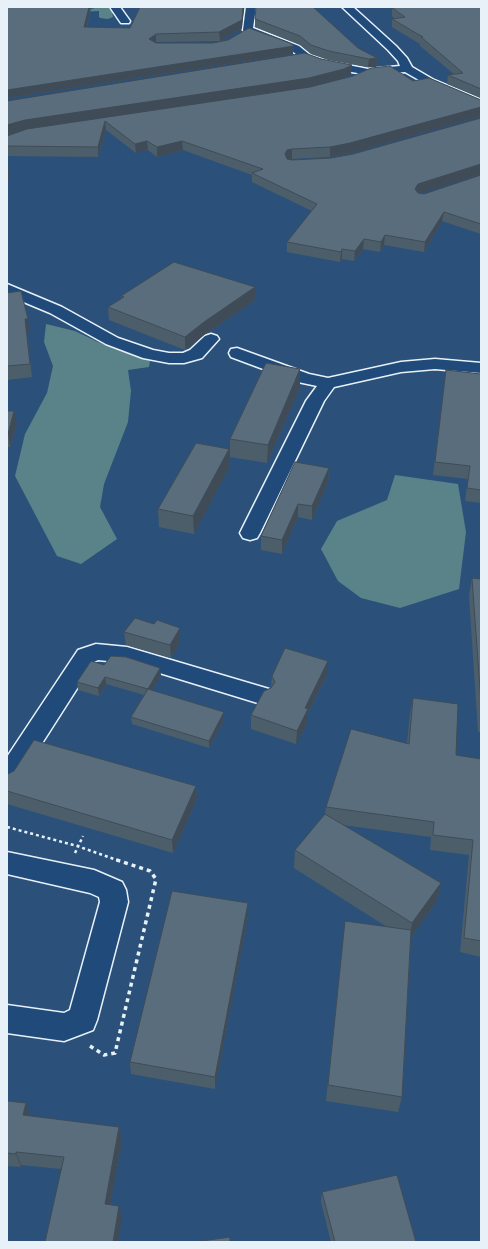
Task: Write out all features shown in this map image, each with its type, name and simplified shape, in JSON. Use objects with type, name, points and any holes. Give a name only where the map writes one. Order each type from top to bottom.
[{"type":"street","points":[[115,7],[125,21]]},
{"type":"street","points":[[251,7],[244,33],[295,48],[306,57],[325,64],[368,72],[407,69],[452,92],[481,104]]},
{"type":"street","points":[[346,7],[392,48],[403,60],[407,69]]},
{"type":"street","points":[[290,59],[306,57]]},
{"type":"street","points":[[348,81],[368,72]]},
{"type":"street","points":[[452,92],[481,90]]},
{"type":"street","points":[[7,288],[56,310],[112,341],[149,354],[169,358],[184,358],[196,354],[211,339]]},
{"type":"street","points":[[237,353],[304,378],[328,383],[401,367],[435,364],[481,368]]},
{"type":"street","points":[[250,533],[315,401],[328,383]]},
{"type":"street","points":[[7,777],[86,656],[96,652],[127,655],[261,695]]},
{"type":"street","points":[[7,864],[94,882],[112,890],[114,902],[82,1020],[64,1027],[7,1019]]},
{"type":"green space","points":[[97,7],[108,7],[112,12],[113,17],[108,19],[100,18],[99,11],[77,12],[77,10],[92,9]]},
{"type":"green space","points":[[46,324],[75,331],[98,342],[150,361],[149,367],[128,370],[131,391],[128,422],[104,484],[100,507],[117,539],[81,564],[57,556],[15,476],[25,434],[47,393],[53,366],[44,342]]},
{"type":"green space","points":[[395,475],[458,484],[466,532],[459,589],[400,608],[361,598],[338,581],[321,549],[337,521],[387,500]]},
{"type":"building","points":[[7,7],[89,7],[84,27],[130,28],[140,7],[243,7],[242,20],[219,32],[156,34],[149,39],[156,43],[213,43],[228,40],[249,28],[290,43],[294,46],[7,90]]},
{"type":"building","points":[[256,7],[313,7],[358,48],[377,58],[369,59],[329,51],[311,45],[300,36],[255,19]]},
{"type":"building","points":[[481,7],[481,89],[448,75],[463,73],[421,37],[423,37],[392,19],[405,17],[392,8]]},
{"type":"building","points":[[305,53],[321,59],[352,65],[344,69],[309,78],[25,120],[7,125],[7,101]]},
{"type":"building","points":[[390,66],[413,81],[429,78],[481,100],[481,107],[350,143],[330,147],[287,150],[285,154],[287,159],[331,158],[353,154],[481,118],[481,164],[418,184],[415,189],[418,193],[424,194],[481,175],[481,224],[444,212],[425,242],[385,235],[381,242],[364,239],[355,251],[342,249],[341,252],[287,242],[317,204],[252,173],[263,169],[182,141],[157,147],[147,141],[135,144],[105,121],[98,147],[7,146],[7,136],[27,129],[310,87],[353,76],[371,68]]},
{"type":"building","points":[[174,262],[255,287],[185,337],[108,307],[124,297],[121,296]]},
{"type":"building","points":[[21,291],[28,319],[25,319],[30,364],[7,366],[7,293]]},
{"type":"building","points":[[266,363],[300,369],[268,445],[230,439]]},
{"type":"building","points":[[446,370],[481,374],[481,490],[467,488],[470,466],[435,462]]},
{"type":"building","points":[[7,411],[14,411],[8,434],[7,434]]},
{"type":"building","points":[[196,443],[229,449],[193,516],[158,509]]},
{"type":"building","points":[[295,462],[329,468],[312,506],[298,504],[282,540],[261,536]]},
{"type":"building","points":[[472,578],[481,579],[481,703]]},
{"type":"building","points":[[135,618],[154,624],[157,620],[180,628],[170,645],[124,632]]},
{"type":"building","points":[[285,648],[328,661],[305,708],[308,709],[297,731],[251,715],[264,691],[271,688],[275,682],[272,676]]},
{"type":"building","points":[[111,656],[126,657],[160,668],[148,689],[105,677],[98,688],[77,682],[91,661],[104,665]]},
{"type":"building","points":[[148,689],[224,712],[209,741],[131,717]]},
{"type":"building","points":[[413,698],[458,704],[456,755],[481,759],[481,941],[464,938],[473,840],[433,835],[434,822],[326,807],[351,729],[409,744]]},
{"type":"building","points":[[34,740],[196,786],[172,840],[7,791],[7,775],[14,771]]},
{"type":"building","points":[[325,814],[441,883],[412,923],[295,850]]},
{"type":"building","points":[[172,891],[248,903],[215,1077],[130,1062]]},
{"type":"building","points":[[345,921],[411,930],[402,1097],[328,1085]]},
{"type":"building","points":[[7,1101],[26,1103],[23,1115],[119,1127],[105,1204],[119,1206],[113,1242],[45,1242],[64,1157],[16,1152],[16,1154],[7,1153]]},
{"type":"building","points":[[397,1175],[416,1242],[335,1242],[322,1192]]},
{"type":"building","points":[[230,1237],[230,1242],[195,1242]]}]
